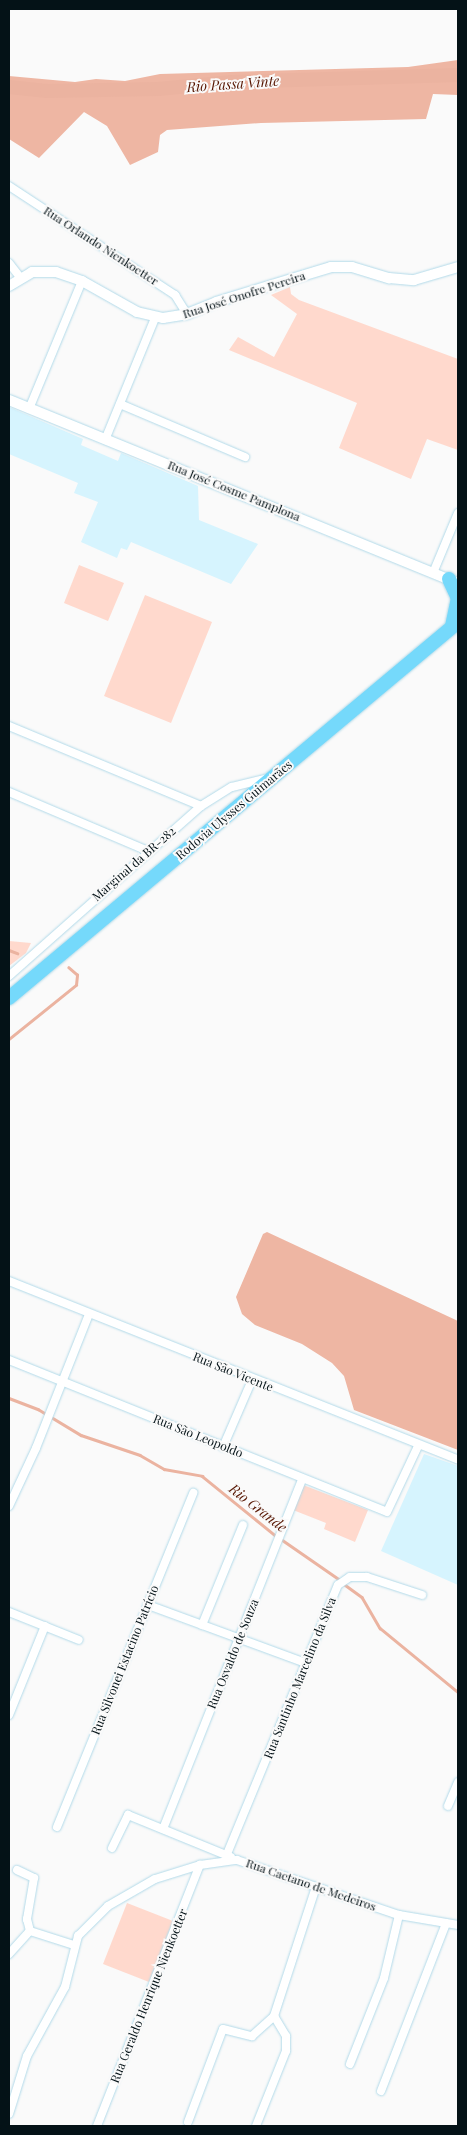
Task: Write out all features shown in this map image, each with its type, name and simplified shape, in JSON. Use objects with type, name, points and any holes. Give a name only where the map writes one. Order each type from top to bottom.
[{"type":"highway","points":[[454,581],[458,598],[454,627]]},
{"type":"highway","name":"Rodovia Ulysses Guimarães","points":[[9,998],[454,627]]},
{"type":"street","name":"Rua Orlando Nienkoetter","points":[[9,186],[175,295],[187,314]]},
{"type":"street","points":[[9,263],[20,277]]},
{"type":"street","name":"Rua José Onofre Pereira","points":[[155,318],[187,314],[216,302],[331,267],[352,267],[389,278],[414,280],[458,268]]},
{"type":"street","points":[[9,286],[20,277],[46,271],[82,281],[155,318],[105,440]]},
{"type":"street","points":[[29,409],[82,281]]},
{"type":"street","name":"Rua José Cosme Pamplona","points":[[9,400],[454,581]]},
{"type":"street","points":[[120,404],[245,456]]},
{"type":"street","points":[[433,573],[458,513]]},
{"type":"street","points":[[9,726],[201,806]]},
{"type":"street","name":"Marginal da BR-282","points":[[9,976],[201,806],[232,787],[274,776]]},
{"type":"street","points":[[9,792],[148,851]]},
{"type":"street","name":"Rua São Vicente","points":[[9,1281],[252,1380],[458,1460]]},
{"type":"street","points":[[9,1506],[46,1425],[89,1314]]},
{"type":"street","name":"Rua São Leopoldo","points":[[9,1360],[387,1512],[418,1446]]},
{"type":"street","points":[[223,1447],[252,1380]]},
{"type":"street","name":"Rua Osvaldo de Souza","points":[[163,1829],[302,1479]]},
{"type":"street","name":"Rua Silvonei Estacino Patrício","points":[[57,1827],[193,1493]]},
{"type":"street","points":[[202,1625],[243,1525]]},
{"type":"street","name":"Rua Santinho Marcelino da Silva","points":[[227,1854],[338,1585],[345,1579],[376,1579],[422,1595]]},
{"type":"street","points":[[148,1605],[202,1625],[240,1636],[306,1663]]},
{"type":"street","points":[[9,1612],[80,1640]]},
{"type":"street","points":[[9,1715],[45,1626]]},
{"type":"street","points":[[448,1806],[458,1782]]},
{"type":"street","points":[[112,1848],[128,1815],[227,1854],[237,1860]]},
{"type":"street","name":"Rua Caetano de Medeiros","points":[[9,2114],[27,2056],[65,1987],[74,1945],[82,1929],[123,1896],[155,1879],[200,1865],[237,1860],[399,1915],[458,1925]]},
{"type":"street","name":"Rua Geraldo Henrique Nienkoetter","points":[[97,2126],[200,1865]]},
{"type":"street","points":[[17,1870],[34,1878],[27,1919],[30,1930]]},
{"type":"street","points":[[188,2122],[224,2029],[252,2036],[274,2016],[316,1887]]},
{"type":"street","points":[[350,2064],[384,1978],[399,1915]]},
{"type":"street","points":[[381,2091],[446,1923]]},
{"type":"street","points":[[30,1930],[74,1945]]},
{"type":"street","points":[[9,1954],[30,1930]]},
{"type":"street","points":[[256,2126],[288,2046],[274,2016]]},
{"type":"shaded area","points":[[458,60],[458,95],[433,94],[426,119],[261,123],[167,130],[160,135],[158,152],[130,165],[107,126],[84,112],[39,158],[9,139],[9,76],[75,82],[96,79],[125,81],[160,74],[408,67]]},
{"type":"shaded area","points":[[290,287],[291,294],[299,300],[458,359],[458,450],[427,439],[411,479],[339,448],[357,403],[229,350],[238,337],[274,357],[297,314],[271,295]]},
{"type":"shaded area","points":[[9,407],[83,439],[81,445],[118,461],[121,453],[198,486],[199,520],[258,544],[231,584],[131,542],[127,550],[121,548],[117,558],[81,542],[98,502],[74,493],[78,483],[9,454]]},
{"type":"shaded area","points":[[79,565],[124,583],[108,621],[64,603]]},
{"type":"shaded area","points":[[145,595],[212,622],[171,723],[104,696]]},
{"type":"shaded area","points":[[9,941],[31,943],[26,953],[9,966]]},
{"type":"shaded area","points":[[267,1232],[458,1321],[458,1450],[354,1410],[344,1376],[332,1363],[302,1344],[255,1325],[242,1314],[236,1297],[263,1234]]},
{"type":"shaded area","points":[[424,1454],[458,1466],[458,1585],[381,1551]]},
{"type":"shaded area","points":[[303,1485],[368,1510],[355,1542],[324,1529],[326,1523],[293,1510]]},
{"type":"shaded area","points":[[127,1903],[173,1921],[149,1982],[103,1964]]},
{"type":"waterway","name":"Rio Passa Vinte","points":[[9,87],[47,91],[158,89],[232,82],[458,75]]},
{"type":"waterway","points":[[9,950],[17,953]]},
{"type":"waterway","points":[[9,1039],[76,985],[77,975],[69,968]]},
{"type":"waterway","name":"Rio Grande","points":[[9,1398],[38,1409],[81,1435],[140,1455],[164,1469],[202,1476],[276,1536]]},
{"type":"waterway","name":"Rio Grande","points":[[281,1539],[340,1580]]},
{"type":"waterway","name":"Rio Grande","points":[[344,1584],[362,1597],[380,1628],[458,1692]]}]
